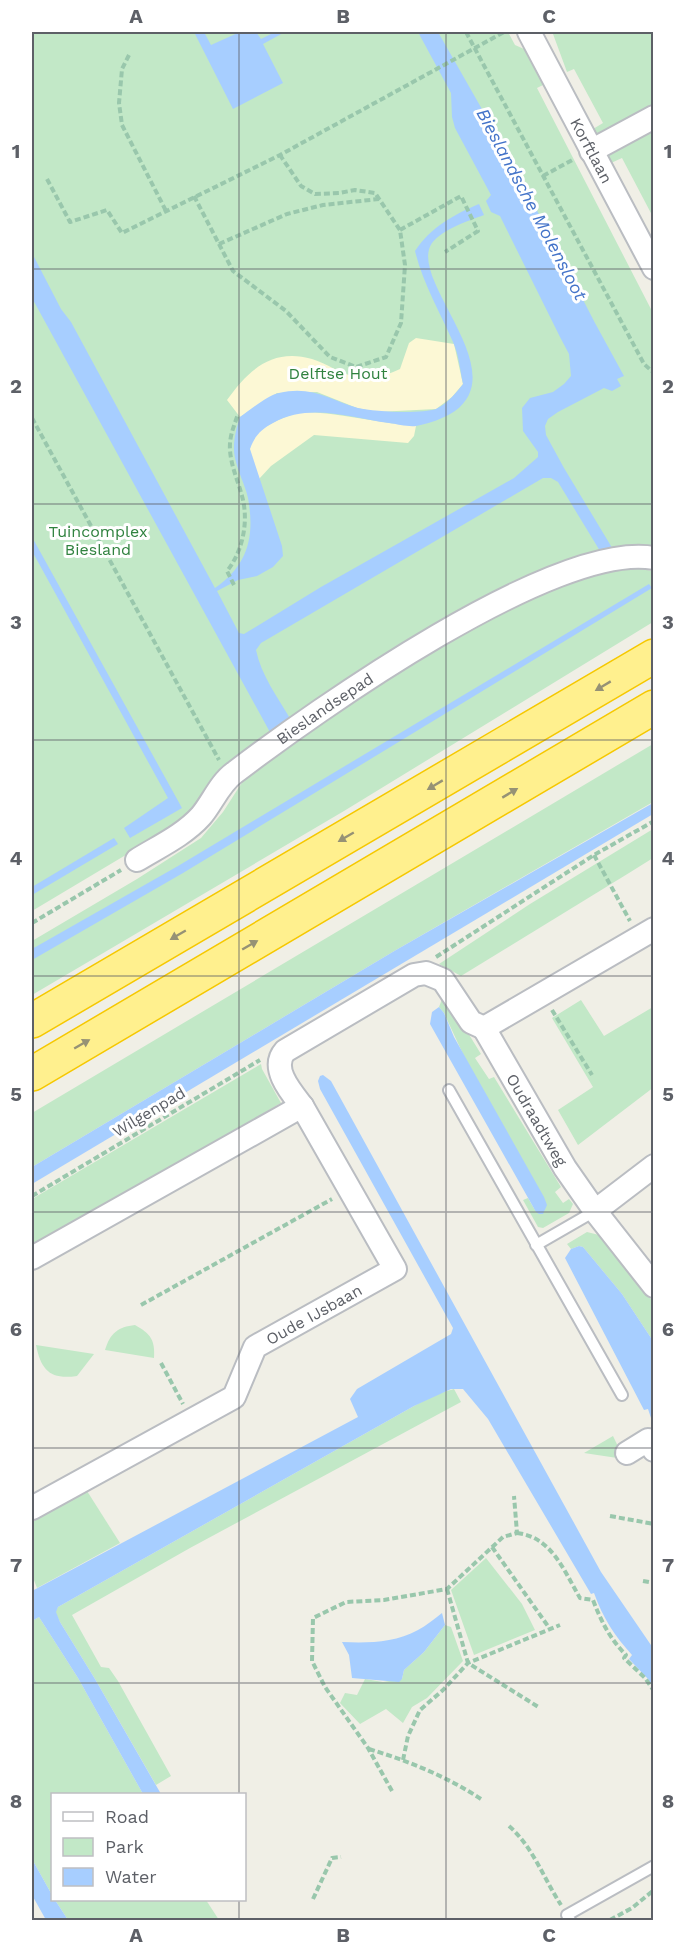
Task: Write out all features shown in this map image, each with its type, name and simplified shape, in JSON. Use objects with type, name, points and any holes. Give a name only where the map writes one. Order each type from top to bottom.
[{"type":"highway","points":[[32,1021],[654,656]]},
{"type":"highway","points":[[32,1074],[654,707]]},
{"type":"street","name":"Korftlaan","points":[[529,32],[654,268]]},
{"type":"street","points":[[591,151],[654,117]]},
{"type":"street","name":"Bieslandsepad","points":[[137,860],[182,832],[200,817],[231,775],[414,650],[516,594],[580,566],[628,556],[654,558]]},
{"type":"street","points":[[280,1057],[291,1046],[414,975],[426,973],[443,981],[471,1022],[484,1028],[646,933]]},
{"type":"street","name":"Oudraadtweg","points":[[484,1028],[565,1168],[595,1211],[654,1286]]},
{"type":"street","name":"Oude IJsbaan","points":[[32,1508],[234,1397],[255,1347],[395,1269],[302,1106],[291,1092],[280,1070],[280,1057]]},
{"type":"street","points":[[32,1258],[302,1106]]},
{"type":"street","points":[[595,1211],[654,1166]]},
{"type":"street","points":[[627,1453],[648,1440],[654,1450]]},
{"type":"lane","points":[[449,1090],[622,1395]]},
{"type":"lane","points":[[536,1245],[595,1211]]},
{"type":"lane","points":[[569,1918],[654,1866]]},
{"type":"path","points":[[466,32],[644,364],[654,373]]},
{"type":"path","points":[[47,179],[70,222],[107,210],[122,233],[280,155],[504,32]]},
{"type":"path","points":[[129,55],[122,69],[119,103],[122,125],[166,211]]},
{"type":"path","points":[[543,176],[591,151]]},
{"type":"path","points":[[194,196],[233,272],[286,311],[330,357],[356,367],[386,357],[401,323],[405,265],[400,230],[375,193],[355,190],[315,194],[301,186],[280,155]]},
{"type":"path","points":[[400,230],[461,196],[478,231],[445,252]]},
{"type":"path","points":[[219,244],[287,214],[323,205],[379,199]]},
{"type":"path","points":[[234,585],[227,571],[234,562],[246,522],[243,497],[230,451],[231,433],[238,414]]},
{"type":"path","points":[[32,418],[222,764],[231,775]]},
{"type":"path","points":[[414,975],[440,954],[594,855],[654,821]]},
{"type":"path","points":[[594,855],[646,933]]},
{"type":"path","points":[[32,923],[137,860]]},
{"type":"path","points":[[542,994],[592,1075]]},
{"type":"path","name":"Wilgenpad","points":[[32,1196],[269,1054],[280,1057]]},
{"type":"path","points":[[141,1305],[327,1203]]},
{"type":"path","points":[[161,1363],[191,1420]]},
{"type":"path","points":[[514,1496],[517,1533]]},
{"type":"path","points":[[610,1516],[654,1524]]},
{"type":"path","points":[[392,1791],[368,1748],[325,1687],[312,1661],[313,1618],[346,1602],[384,1600],[447,1589],[504,1537],[517,1533],[527,1534],[550,1548],[580,1599],[593,1600],[607,1631],[626,1655],[624,1658],[645,1678],[654,1691]]},
{"type":"path","points":[[492,1547],[550,1629]]},
{"type":"path","points":[[643,1581],[654,1583]]},
{"type":"path","points":[[447,1589],[468,1663],[540,1708]]},
{"type":"path","points":[[403,1760],[408,1736],[420,1710],[443,1690],[468,1663],[560,1625]]},
{"type":"path","points":[[368,1748],[456,1783],[481,1799]]},
{"type":"path","points":[[509,1826],[535,1859],[569,1918]]},
{"type":"path","points":[[313,1899],[332,1858],[341,1857]]},
{"type":"path","points":[[610,1920],[632,1908],[654,1890]]},
{"type":"green space","name":"Delftse Hout","points":[[32,32],[508,32],[515,45],[524,49],[543,85],[537,88],[653,313],[653,562],[641,569],[653,571],[653,622],[344,811],[32,995],[32,941],[201,838],[223,812],[243,781],[294,743],[207,790],[186,819],[32,911]]},
{"type":"green space","points":[[554,32],[653,32],[653,108],[608,134],[595,134],[593,129],[603,123],[574,69],[567,72]]},
{"type":"green space","points":[[653,122],[653,217],[622,158],[611,163],[608,158],[610,151]]},
{"type":"green space","points":[[653,744],[653,802],[396,950],[32,1167],[32,1113]]},
{"type":"green space","points":[[653,829],[653,858],[461,976],[439,964],[530,904]]},
{"type":"green space","points":[[444,994],[481,1054],[475,1058],[489,1079],[494,1077],[561,1187],[555,1192],[563,1203],[569,1199],[573,1204],[569,1213],[543,1228],[538,1227],[523,1200],[528,1198],[536,1212],[444,1013],[439,1007]]},
{"type":"green space","points":[[581,1000],[604,1036],[653,1007],[654,1087],[578,1145],[558,1110],[593,1087],[552,1018]]},
{"type":"green space","points":[[261,1064],[281,1103],[32,1248],[32,1199]]},
{"type":"green space","points":[[587,1232],[599,1235],[653,1302],[653,1341],[622,1294],[583,1247],[571,1249],[567,1244]]},
{"type":"green space","points":[[135,1325],[151,1338],[154,1358],[105,1350],[109,1339],[116,1332],[124,1327]]},
{"type":"green space","points":[[36,1345],[94,1354],[77,1376],[53,1375],[44,1367]]},
{"type":"green space","points":[[454,1389],[461,1402],[190,1548],[72,1615],[101,1667],[109,1668],[118,1681],[171,1776],[156,1785],[60,1622],[55,1612],[58,1607],[414,1406],[437,1394]]},
{"type":"green space","points":[[613,1436],[624,1459],[584,1453]]},
{"type":"green space","points":[[87,1491],[120,1543],[37,1588],[32,1575],[32,1522]]},
{"type":"green space","points":[[486,1558],[522,1604],[535,1630],[474,1655],[451,1590]]},
{"type":"green space","points":[[39,1617],[78,1678],[142,1793],[51,1793],[51,1893],[32,1859],[32,1621]]},
{"type":"green space","points":[[445,1625],[451,1627],[463,1661],[427,1698],[412,1707],[403,1723],[386,1709],[360,1724],[340,1703],[345,1693],[357,1695],[365,1679],[383,1682],[402,1679],[404,1670],[424,1652]]},
{"type":"green space","points":[[56,1901],[207,1901],[219,1920],[68,1920]]},
{"type":"sand","points":[[416,338],[454,344],[463,384],[452,397],[436,409],[377,412],[357,408],[317,392],[277,393],[240,417],[227,400],[253,371],[263,364],[285,356],[312,359],[360,378],[384,375],[400,369],[409,343]]},
{"type":"sand","points":[[300,412],[416,426],[414,436],[408,443],[314,435],[271,466],[259,479],[250,451],[255,437],[268,426]]},
{"type":"water","points":[[194,32],[204,32],[211,45],[240,32],[256,32],[261,39],[275,32],[285,32],[263,44],[283,83],[233,109]]},
{"type":"water","name":"Bieslandsche Molensloot","points":[[418,32],[438,32],[511,160],[624,376],[617,379],[621,386],[612,391],[604,388],[558,412],[548,419],[545,426],[546,435],[564,468],[614,551],[600,551],[558,482],[551,478],[543,478],[261,643],[256,650],[258,659],[270,686],[291,720],[271,734],[32,298],[32,253],[215,588],[235,570],[242,560],[249,538],[248,498],[234,453],[240,417],[270,397],[291,391],[320,394],[358,408],[398,412],[429,411],[444,404],[463,384],[455,347],[427,286],[415,251],[428,235],[443,223],[479,204],[484,215],[456,226],[437,238],[432,243],[428,259],[433,279],[467,349],[472,372],[470,393],[455,411],[436,420],[413,426],[330,413],[301,413],[269,425],[258,434],[254,441],[250,449],[282,546],[283,556],[273,567],[257,576],[238,580],[217,591],[239,633],[244,634],[321,587],[514,478],[538,457],[538,452],[523,431],[522,408],[530,398],[553,392],[571,376],[569,354],[500,216],[491,212],[486,201],[491,195],[455,128],[451,93]]},
{"type":"water","points":[[32,537],[182,808],[130,838],[124,828],[168,798],[32,551]]},
{"type":"water","points":[[649,584],[652,588],[183,873],[32,960],[32,949],[178,866]]},
{"type":"water","points":[[653,803],[653,814],[32,1184],[32,1167],[396,950]]},
{"type":"water","points":[[114,838],[118,844],[32,895],[32,887]]},
{"type":"water","points":[[439,1007],[544,1197],[547,1205],[543,1214],[536,1212],[430,1024],[432,1012]]},
{"type":"water","points":[[323,1075],[331,1081],[601,1572],[653,1648],[653,1688],[648,1679],[629,1659],[632,1655],[610,1626],[594,1593],[591,1594],[488,1419],[463,1389],[451,1389],[414,1406],[58,1607],[56,1612],[60,1622],[160,1793],[142,1793],[78,1678],[39,1617],[32,1621],[32,1591],[358,1417],[350,1399],[357,1389],[451,1334],[453,1328],[320,1089],[318,1081]]},
{"type":"water","points":[[583,1247],[622,1294],[653,1341],[653,1424],[648,1409],[644,1410],[565,1258],[571,1249]]},
{"type":"water","points":[[442,1613],[445,1625],[424,1652],[404,1670],[399,1682],[352,1678],[349,1655],[342,1642],[371,1642],[400,1638],[421,1628]]},
{"type":"water","points":[[32,1859],[51,1893],[51,1901],[56,1901],[68,1920],[46,1920],[32,1895]]},
{"type":"park label","name":"Tuincomplex Biesland","points":[[98,540]]}]
